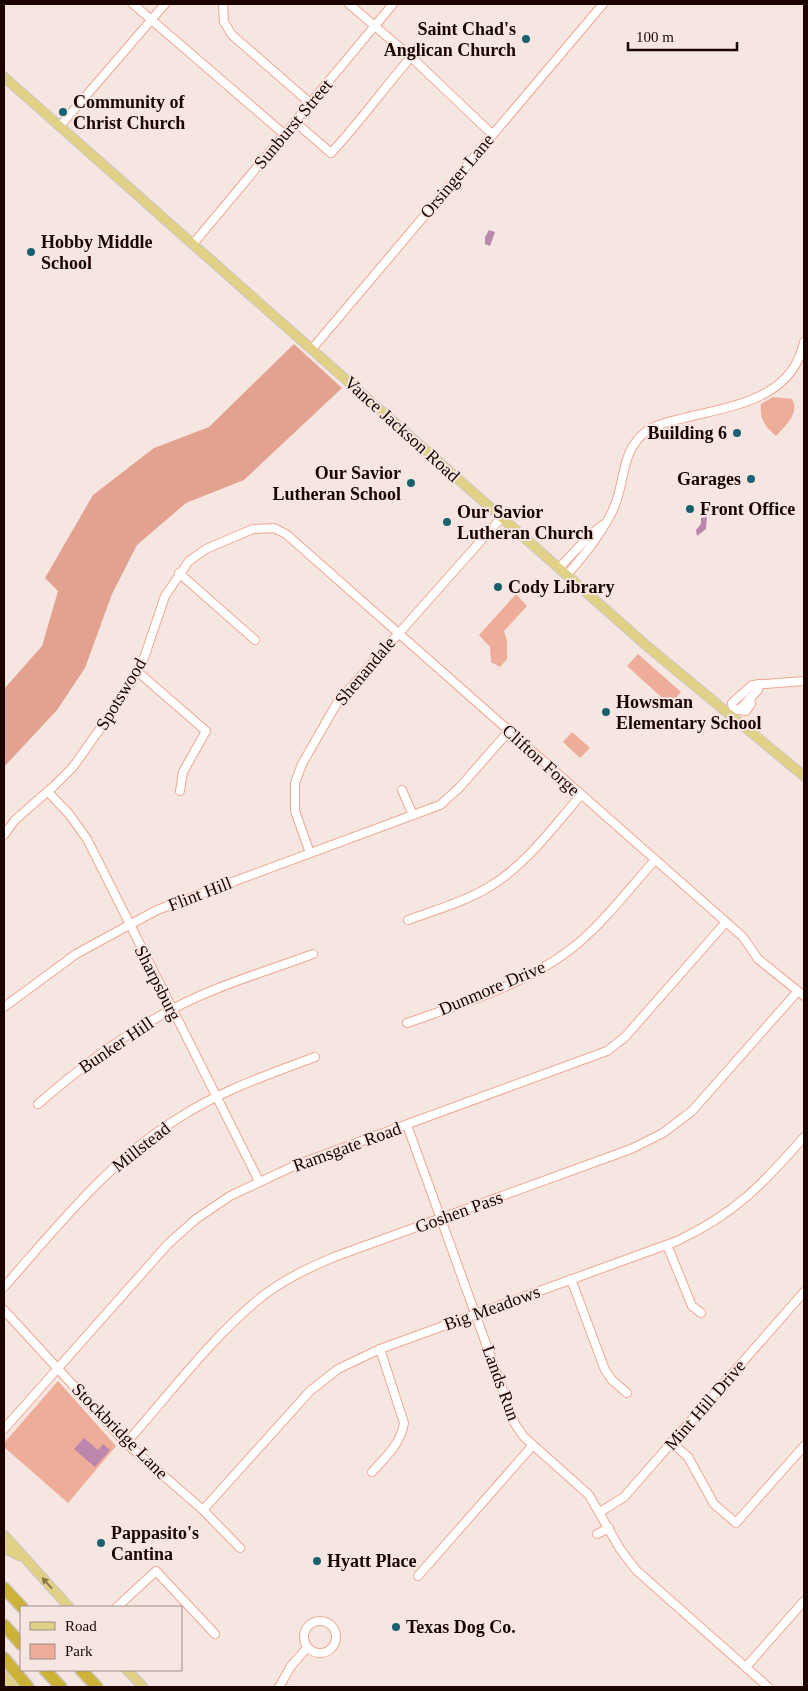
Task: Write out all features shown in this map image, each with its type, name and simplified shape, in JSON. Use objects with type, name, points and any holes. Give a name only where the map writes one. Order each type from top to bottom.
[{"type":"highway","points":[[4,1588],[21,1606]]},
{"type":"highway","points":[[4,1625],[20,1643]]},
{"type":"highway","points":[[4,1658],[28,1687]]},
{"type":"highway","points":[[46,1671],[62,1687]]},
{"type":"highway","points":[[82,1671],[97,1687]]},
{"type":"main road","name":"Vance Jackson Road","points":[[4,77],[648,647],[734,711],[804,776]]},
{"type":"main road","points":[[4,1535],[68,1606]]},
{"type":"main road","points":[[4,1548],[25,1559]]},
{"type":"main road","points":[[127,1671],[143,1687]]},
{"type":"main road","points":[[4,1676],[14,1687]]},
{"type":"street","points":[[133,4],[284,134]]},
{"type":"street","points":[[60,126],[166,4]]},
{"type":"street","points":[[223,4],[224,22],[232,35],[310,102]]},
{"type":"street","points":[[349,4],[411,57],[492,134]]},
{"type":"street","name":"Sunburst Street","points":[[193,244],[393,4]]},
{"type":"street","name":"Orsinger Lane","points":[[312,349],[603,4]]},
{"type":"street","points":[[295,122],[331,152],[356,126],[378,95],[411,57]]},
{"type":"street","points":[[567,575],[600,535],[603,525],[615,503],[627,457],[639,437],[651,428],[669,421],[764,395],[789,375],[798,362],[804,342]]},
{"type":"street","name":"Shenandale","points":[[310,853],[294,804],[295,783],[299,770],[337,703],[397,633],[502,517]]},
{"type":"street","points":[[559,568],[590,535],[603,525]]},
{"type":"street","name":"Clifton Forge","points":[[274,528],[286,534],[743,937],[758,959],[801,994]]},
{"type":"street","name":"Spotswood","points":[[4,835],[15,820],[48,792],[73,767],[138,672],[165,596],[189,561],[206,549],[253,529],[274,528]]},
{"type":"street","points":[[179,573],[255,640]]},
{"type":"street","points":[[138,672],[206,731],[183,772],[180,791]]},
{"type":"street","points":[[759,684],[758,690],[750,698],[752,704],[746,711],[734,711],[732,703],[738,695],[752,685],[759,684],[804,681]]},
{"type":"street","name":"Flint Hill","points":[[4,1007],[52,970],[129,925],[188,897],[440,805],[509,731]]},
{"type":"street","points":[[402,790],[413,815]]},
{"type":"street","name":"Sharpsburg","points":[[48,792],[78,825],[259,1181]]},
{"type":"street","points":[[408,920],[473,895],[504,877],[529,854],[581,795]]},
{"type":"street","name":"Dunmore Drive","points":[[407,1023],[498,990],[548,965],[592,931],[655,860]]},
{"type":"street","name":"Ramsgate Road","points":[[4,1429],[168,1244],[196,1219],[230,1196],[296,1165],[607,1051],[625,1037],[726,922]]},
{"type":"street","name":"Bunker Hill","points":[[38,1104],[71,1076],[119,1041],[172,1010],[216,989],[313,954]]},
{"type":"street","name":"Goshen Pass","points":[[126,1443],[223,1334],[265,1295],[314,1266],[631,1149],[663,1133],[692,1111],[801,994]]},
{"type":"street","name":"Millstead","points":[[4,1287],[86,1195],[115,1166],[176,1119],[216,1097],[249,1082],[315,1057]]},
{"type":"street","name":"Lands Run","points":[[407,1125],[516,1424],[533,1445],[581,1486],[600,1512],[620,1549],[636,1570],[768,1687]]},
{"type":"street","name":"Big Meadows","points":[[203,1510],[310,1391],[338,1368],[380,1349],[667,1245],[705,1228],[731,1212],[753,1193],[804,1137]]},
{"type":"street","points":[[667,1245],[692,1306],[701,1313]]},
{"type":"street","points":[[571,1279],[605,1370],[612,1380],[627,1393]]},
{"type":"street","name":"Mint Hill Drive","points":[[600,1512],[624,1497],[804,1292]]},
{"type":"street","name":"Stockbridge Lane","points":[[4,1310],[126,1443],[203,1510],[240,1548]]},
{"type":"street","points":[[372,1472],[396,1445],[403,1433],[404,1423],[380,1349]]},
{"type":"street","points":[[672,1442],[688,1458],[714,1504],[736,1523],[804,1446]]},
{"type":"street","points":[[418,1576],[533,1445]]},
{"type":"street","points":[[597,1534],[609,1528]]},
{"type":"street","points":[[118,1606],[156,1571],[215,1634]]},
{"type":"street","points":[[746,1667],[804,1601]]},
{"type":"street","points":[[320,1621],[332,1626],[336,1638],[331,1650],[319,1654],[307,1648],[303,1636],[309,1625],[320,1621]]},
{"type":"street","points":[[279,1687],[291,1666],[307,1648]]},
{"type":"green space","points":[[773,397],[792,399],[794,404],[793,414],[776,436],[764,422],[761,414],[761,404]]},
{"type":"green space","points":[[516,594],[527,606],[504,631],[507,641],[507,659],[500,667],[491,662],[490,647],[479,635]]},
{"type":"green space","points":[[638,654],[681,692],[670,705],[627,666]]},
{"type":"green space","points":[[572,732],[590,748],[580,758],[563,742]]},
{"type":"green space","points":[[58,1381],[116,1446],[68,1503],[4,1447],[4,1443]]},
{"type":"shaded area","points":[[489,230],[495,232],[490,246],[485,244],[485,237]]},
{"type":"shaded area","points":[[294,344],[342,388],[244,480],[186,503],[137,545],[112,594],[85,668],[57,710],[4,767],[4,689],[42,646],[58,591],[45,578],[93,495],[154,448],[209,427]]},
{"type":"shaded area","points":[[707,517],[706,529],[697,536],[696,530],[701,524],[701,518]]},
{"type":"shaded area","points":[[84,1438],[98,1450],[103,1444],[110,1450],[95,1467],[74,1449]]},
{"type":"place","name":"Saint Chad's Anglican Church","points":[[526,39]]},
{"type":"place","name":"Community of Christ Church","points":[[63,112]]},
{"type":"place","name":"Hobby Middle School","points":[[31,252]]},
{"type":"place","name":"Building 6","points":[[737,433]]},
{"type":"place","name":"Garages","points":[[751,479]]},
{"type":"place","name":"Our Savior Lutheran School","points":[[411,483]]},
{"type":"place","name":"Front Office","points":[[690,509]]},
{"type":"place","name":"Our Savior Lutheran Church","points":[[447,522]]},
{"type":"place","name":"Cody Library","points":[[498,587]]},
{"type":"place","name":"Howsman Elementary School","points":[[606,712]]},
{"type":"place","name":"Pappasito's Cantina","points":[[101,1543]]},
{"type":"place","name":"Hyatt Place","points":[[317,1561]]},
{"type":"place","name":"Texas Dog Co.","points":[[396,1627]]}]
